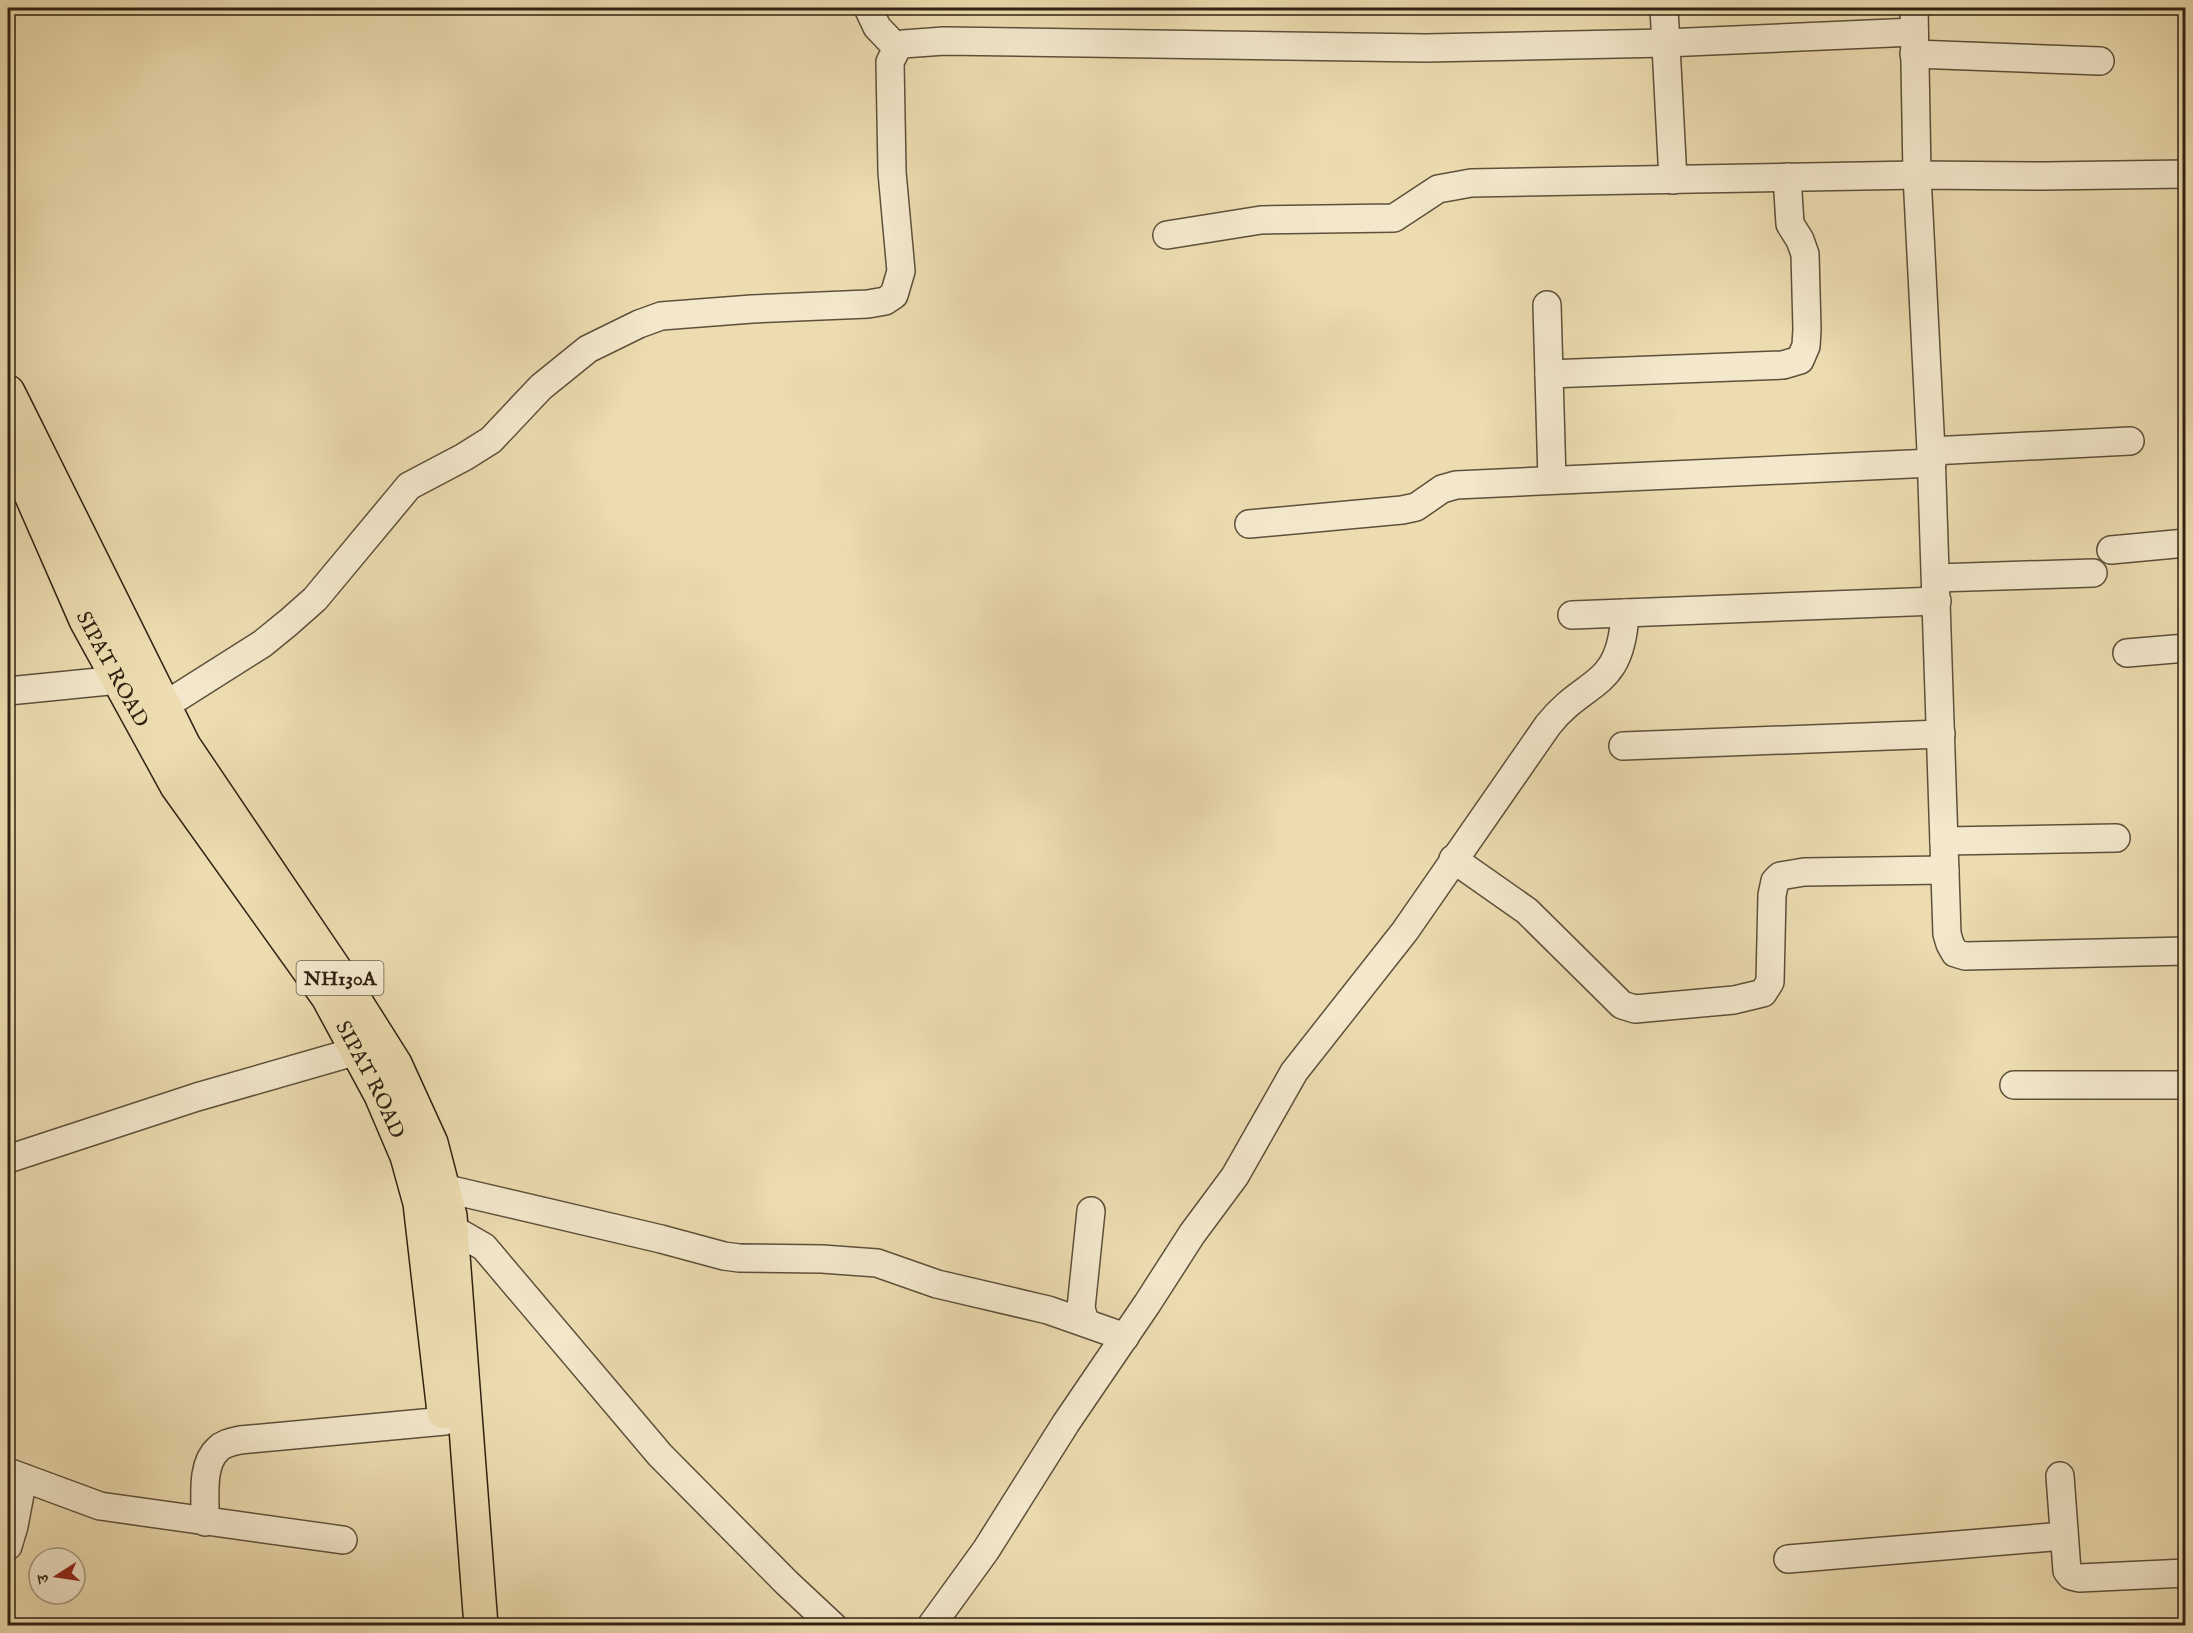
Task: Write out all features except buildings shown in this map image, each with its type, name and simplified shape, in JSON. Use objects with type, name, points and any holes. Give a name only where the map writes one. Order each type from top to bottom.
[{"type":"highway","name":"NH130A","points":[[8,392],[184,746],[340,977],[395,1064],[431,1143],[452,1228],[481,1626]]},
{"type":"highway","name":"SIPAT ROAD","points":[[8,442],[86,620],[177,786],[328,997],[381,1095],[407,1156],[420,1203],[445,1421],[464,1626]]},
{"type":"street","points":[[868,8],[877,27],[897,48]]},
{"type":"street","points":[[1664,8],[1673,180]]},
{"type":"street","points":[[164,706],[262,644],[289,622],[315,599],[409,486],[484,445],[541,387],[588,349],[661,316],[868,304],[885,301],[894,295],[901,271],[892,172],[889,76],[890,62],[897,48],[912,42],[1426,48],[1665,43],[1914,31],[2100,61]]},
{"type":"street","points":[[1914,31],[1917,175],[1932,457],[1947,934],[1955,953],[1965,956],[2186,951]]},
{"type":"street","points":[[1167,236],[1261,220],[1394,218],[1405,213],[1424,196],[1438,189],[1462,184],[1917,175],[2186,174]]},
{"type":"street","points":[[1549,374],[1783,365],[1800,360],[1806,346],[1807,328],[1805,254],[1790,224],[1787,177]]},
{"type":"street","points":[[1547,306],[1552,480]]},
{"type":"street","points":[[1249,524],[1402,510],[1416,507],[1442,489],[1456,485],[1932,457],[2130,441]]},
{"type":"street","points":[[2111,550],[2186,543]]},
{"type":"street","points":[[1572,615],[1936,589],[2093,573]]},
{"type":"street","points":[[931,1626],[986,1550],[1065,1423],[1125,1337],[1192,1234],[1235,1176],[1294,1072],[1405,931],[1556,715],[1607,674],[1615,662],[1622,642],[1625,613]]},
{"type":"street","points":[[2127,653],[2186,648]]},
{"type":"street","points":[[8,691],[119,680]]},
{"type":"street","points":[[1623,746],[1941,734]]},
{"type":"street","points":[[1944,841],[2116,838]]},
{"type":"street","points":[[1454,859],[1527,911],[1622,1005],[1635,1010],[1734,1000],[1762,993],[1770,982],[1772,895],[1775,881],[1780,876],[1804,872],[1945,870]]},
{"type":"street","points":[[8,1159],[197,1097],[357,1051]]},
{"type":"street","points":[[2014,1085],[2186,1085]]},
{"type":"street","points":[[443,1188],[724,1256],[877,1263],[937,1284],[1048,1310],[1125,1337]]},
{"type":"street","points":[[1085,1322],[1081,1308],[1091,1211]]},
{"type":"street","points":[[452,1228],[484,1247],[660,1455],[833,1626]]},
{"type":"street","points":[[205,1522],[209,1460],[225,1444],[240,1440],[445,1421]]},
{"type":"street","points":[[8,1546],[14,1526],[15,1475],[93,1505],[343,1540]]},
{"type":"street","points":[[2060,1476],[2067,1570],[2071,1576],[2079,1578],[2186,1573]]},
{"type":"street","points":[[1788,1559],[2064,1536]]}]
